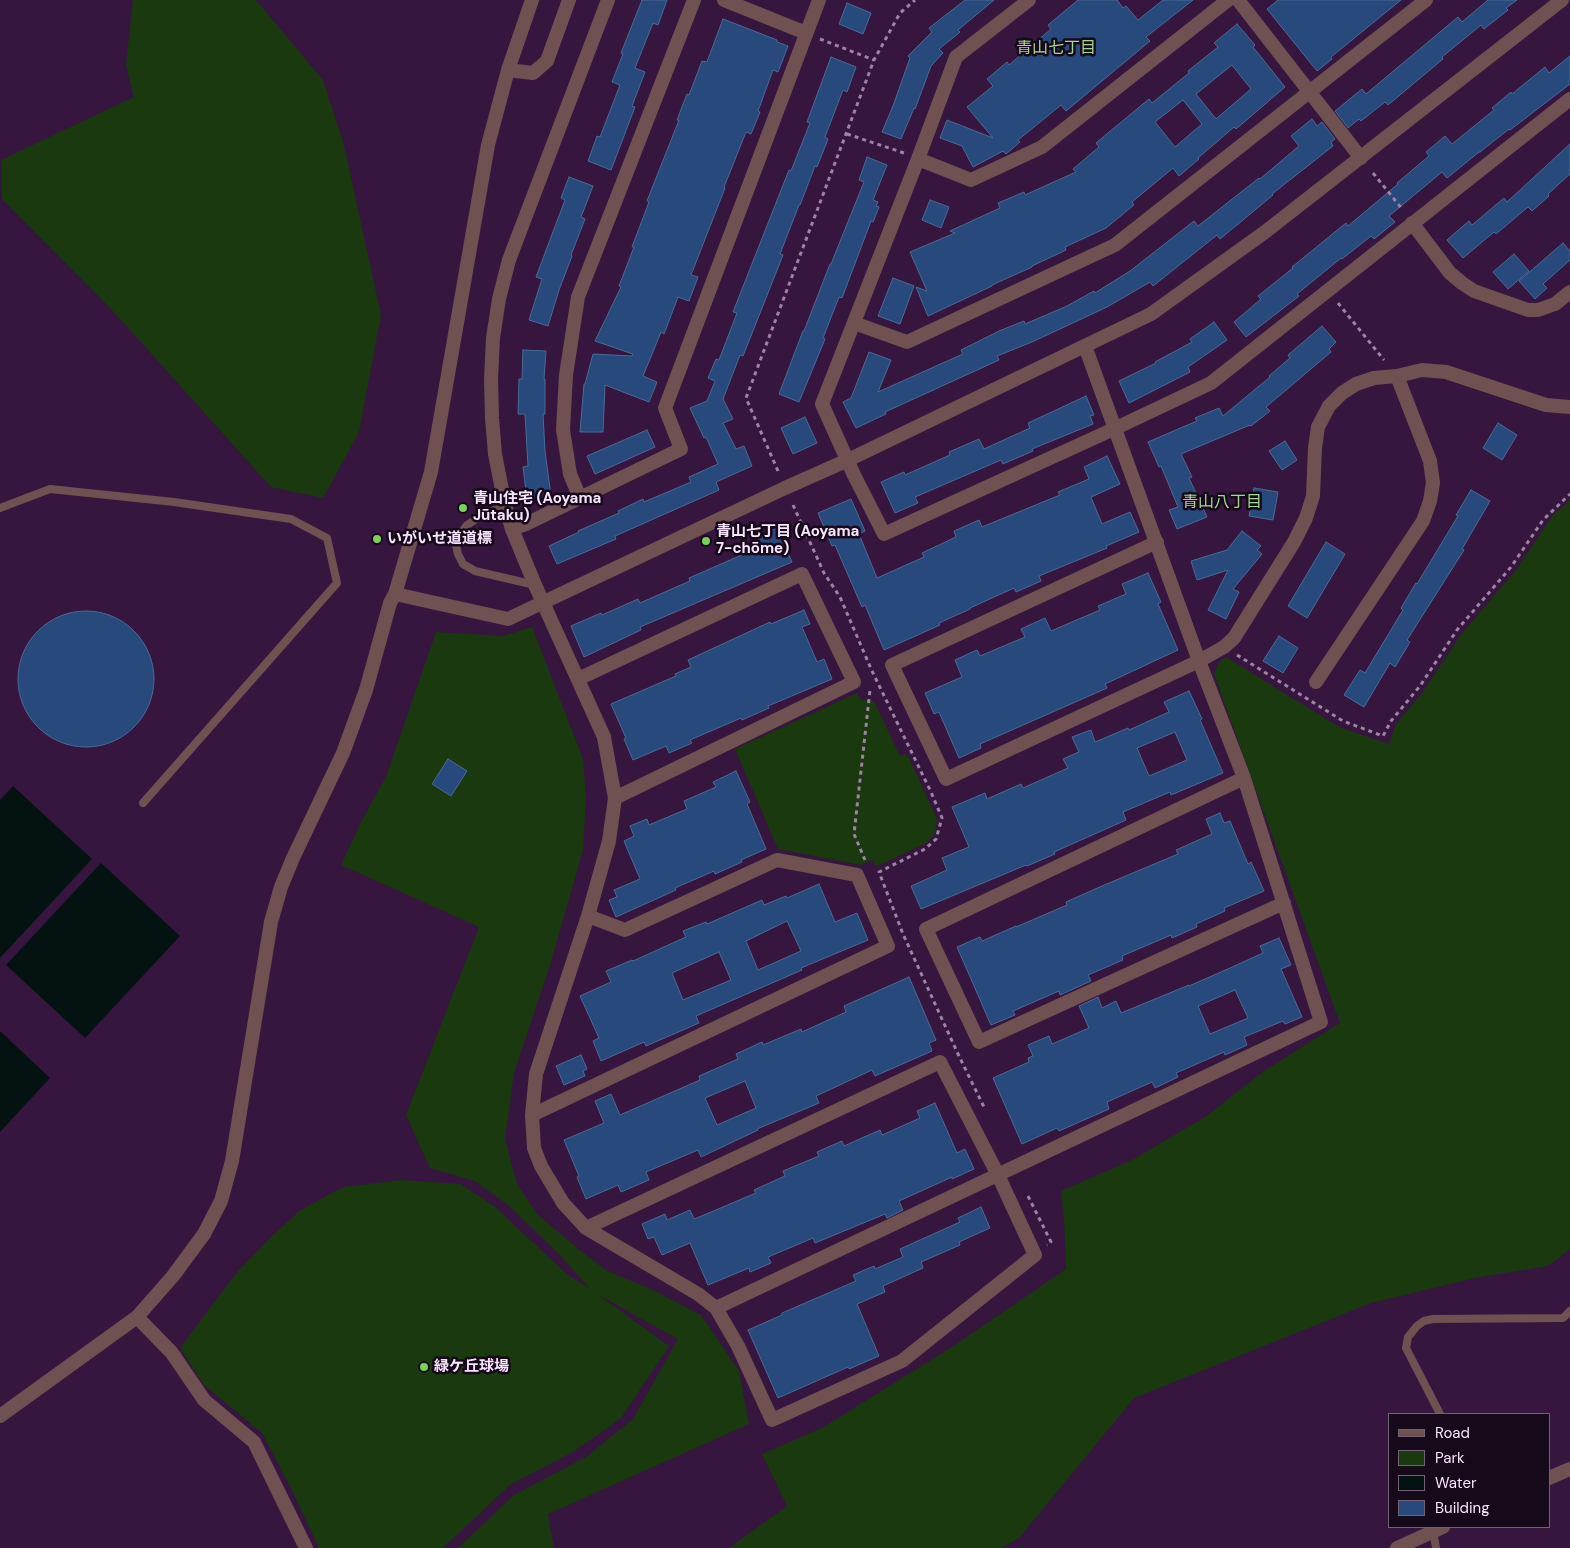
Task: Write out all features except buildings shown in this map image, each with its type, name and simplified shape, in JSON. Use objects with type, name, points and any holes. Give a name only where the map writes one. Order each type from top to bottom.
[{"type":"street","points":[[0,1416],[137,1317],[173,1276],[204,1234],[221,1201],[232,1161],[274,913],[281,887],[343,753],[366,690],[390,603],[396,594],[431,472],[488,145],[508,70],[532,0]]},
{"type":"street","points":[[508,70],[532,73],[547,61],[569,0]]},
{"type":"street","points":[[586,1228],[940,1062],[998,1175],[1035,1255],[902,1361],[772,1420],[738,1346],[716,1308],[698,1294],[586,1228],[563,1203],[541,1166],[534,1148],[532,1115],[536,1074],[588,916],[609,842],[615,798],[604,737],[535,585],[504,505],[495,454],[491,378],[493,338],[499,299],[509,260],[608,0]]},
{"type":"street","points":[[580,498],[570,474],[563,430],[566,375],[578,297],[694,0]]},
{"type":"street","points":[[724,0],[806,33]]},
{"type":"street","points":[[512,529],[681,449],[665,408],[819,0]]},
{"type":"street","points":[[1029,0],[956,57],[822,404],[884,534],[1211,384],[1570,99]]},
{"type":"street","points":[[918,158],[971,180],[1042,147],[1228,0]]},
{"type":"street","points":[[1238,0],[1361,158]]},
{"type":"street","points":[[854,323],[907,342],[1115,245],[1426,0]]},
{"type":"street","points":[[396,594],[508,619],[848,460],[1151,314],[1265,232],[1562,0]]},
{"type":"street","points":[[1412,223],[1450,273],[1474,291],[1528,310],[1538,310],[1555,304],[1570,292]]},
{"type":"street","points":[[716,1308],[1321,1022],[1244,778],[1199,661],[1086,346]]},
{"type":"street","points":[[1157,542],[892,665],[946,779],[1199,661],[1224,647],[1234,638],[1294,542],[1306,518],[1313,496],[1318,427],[1329,406],[1342,393],[1356,384],[1374,378],[1397,376],[1422,370],[1446,372],[1546,405],[1570,407]]},
{"type":"street","points":[[1316,682],[1423,521],[1430,501],[1433,483],[1430,461],[1397,376]]},
{"type":"street","points":[[578,679],[802,574],[854,682],[615,798]]},
{"type":"street","points":[[1244,778],[926,929],[979,1042],[1284,903]]},
{"type":"street","points":[[532,1115],[888,946],[857,875],[777,860],[625,930],[588,916]]},
{"type":"street","points":[[137,1317],[172,1353],[204,1400],[254,1442],[306,1548]]},
{"type":"street","points":[[1550,1478],[1570,1469]]},
{"type":"street","points":[[1397,1548],[1438,1529]]},
{"type":"lane","points":[[0,508],[50,489],[174,502],[291,519],[327,538],[337,583],[143,804]]},
{"type":"lane","points":[[504,505],[467,525],[456,541],[458,554],[464,564],[475,571],[535,585]]},
{"type":"lane","points":[[1439,1413],[1406,1348],[1408,1336],[1417,1326],[1424,1321],[1433,1319],[1563,1318],[1570,1311]]},
{"type":"lane","points":[[1436,1548],[1438,1529]]},
{"type":"path","points":[[778,471],[746,398],[874,60],[900,13],[915,0]]},
{"type":"path","points":[[806,33],[874,60]]},
{"type":"path","points":[[847,134],[918,158]]},
{"type":"path","points":[[1374,172],[1412,223]]},
{"type":"path","points":[[1328,291],[1397,376]]},
{"type":"path","points":[[1224,647],[1343,721],[1383,736],[1392,721],[1420,686],[1457,630],[1511,567],[1543,520],[1570,494]]},
{"type":"path","points":[[793,505],[824,573],[840,597],[872,671],[942,818],[936,839],[925,848],[879,872],[903,934],[988,1115]]},
{"type":"path","points":[[872,671],[883,665],[892,665]]},
{"type":"path","points":[[871,679],[872,671]]},
{"type":"path","points":[[857,875],[868,866],[854,834],[870,688]]},
{"type":"path","points":[[958,1054],[979,1042]]},
{"type":"path","points":[[1026,1192],[1051,1242],[1035,1255]]},
{"type":"green space","points":[[133,0],[256,0],[323,80],[344,145],[381,315],[359,432],[323,498],[271,487],[113,311],[2,199],[1,160],[134,97],[126,65]]},
{"type":"green space","points":[[1570,500],[1570,1249],[1548,1266],[1474,1278],[1371,1303],[1134,1398],[1019,1538],[1001,1548],[729,1548],[787,1506],[762,1454],[822,1428],[955,1345],[1066,1269],[1061,1191],[1134,1159],[1205,1117],[1264,1071],[1340,1023],[1214,674],[1219,662],[1226,657],[1339,727],[1389,744],[1396,724],[1422,693],[1460,636],[1516,570],[1553,515]]},
{"type":"green space","points":[[532,627],[583,759],[586,798],[583,850],[550,965],[514,1073],[505,1139],[517,1184],[537,1214],[607,1271],[651,1289],[701,1315],[739,1371],[749,1424],[548,1514],[554,1548],[458,1548],[514,1495],[586,1457],[633,1419],[678,1339],[597,1294],[669,1346],[621,1418],[573,1452],[511,1484],[443,1548],[319,1548],[291,1488],[262,1433],[204,1385],[180,1348],[238,1271],[271,1237],[299,1211],[343,1187],[401,1180],[461,1184],[495,1207],[568,1275],[590,1289],[559,1254],[508,1205],[475,1181],[430,1168],[406,1115],[479,927],[341,865],[362,820],[386,777],[436,632],[503,636]]},
{"type":"green space","points":[[857,693],[861,700],[874,701],[900,756],[906,754],[908,756],[937,819],[935,834],[926,843],[878,866],[875,865],[873,860],[861,865],[778,849],[735,749]]},
{"type":"water","points":[[13,786],[92,859],[0,958],[0,800]]},
{"type":"water","points":[[101,863],[180,936],[85,1038],[6,965]]},
{"type":"water","points":[[0,1031],[50,1078],[0,1132]]},
{"type":"place","name":"青山住宅 (Aoyama Jūtaku)","points":[[463,508]]},
{"type":"place","name":"いがいせ道道標","points":[[377,539]]},
{"type":"place","name":"青山七丁目 (Aoyama 7-chōme)","points":[[706,541]]},
{"type":"place","name":"緑ケ丘球場","points":[[424,1367]]},
{"type":"district","name":"青山七丁目","points":[[1056,49]]},
{"type":"district","name":"青山八丁目","points":[[1222,503]]}]
